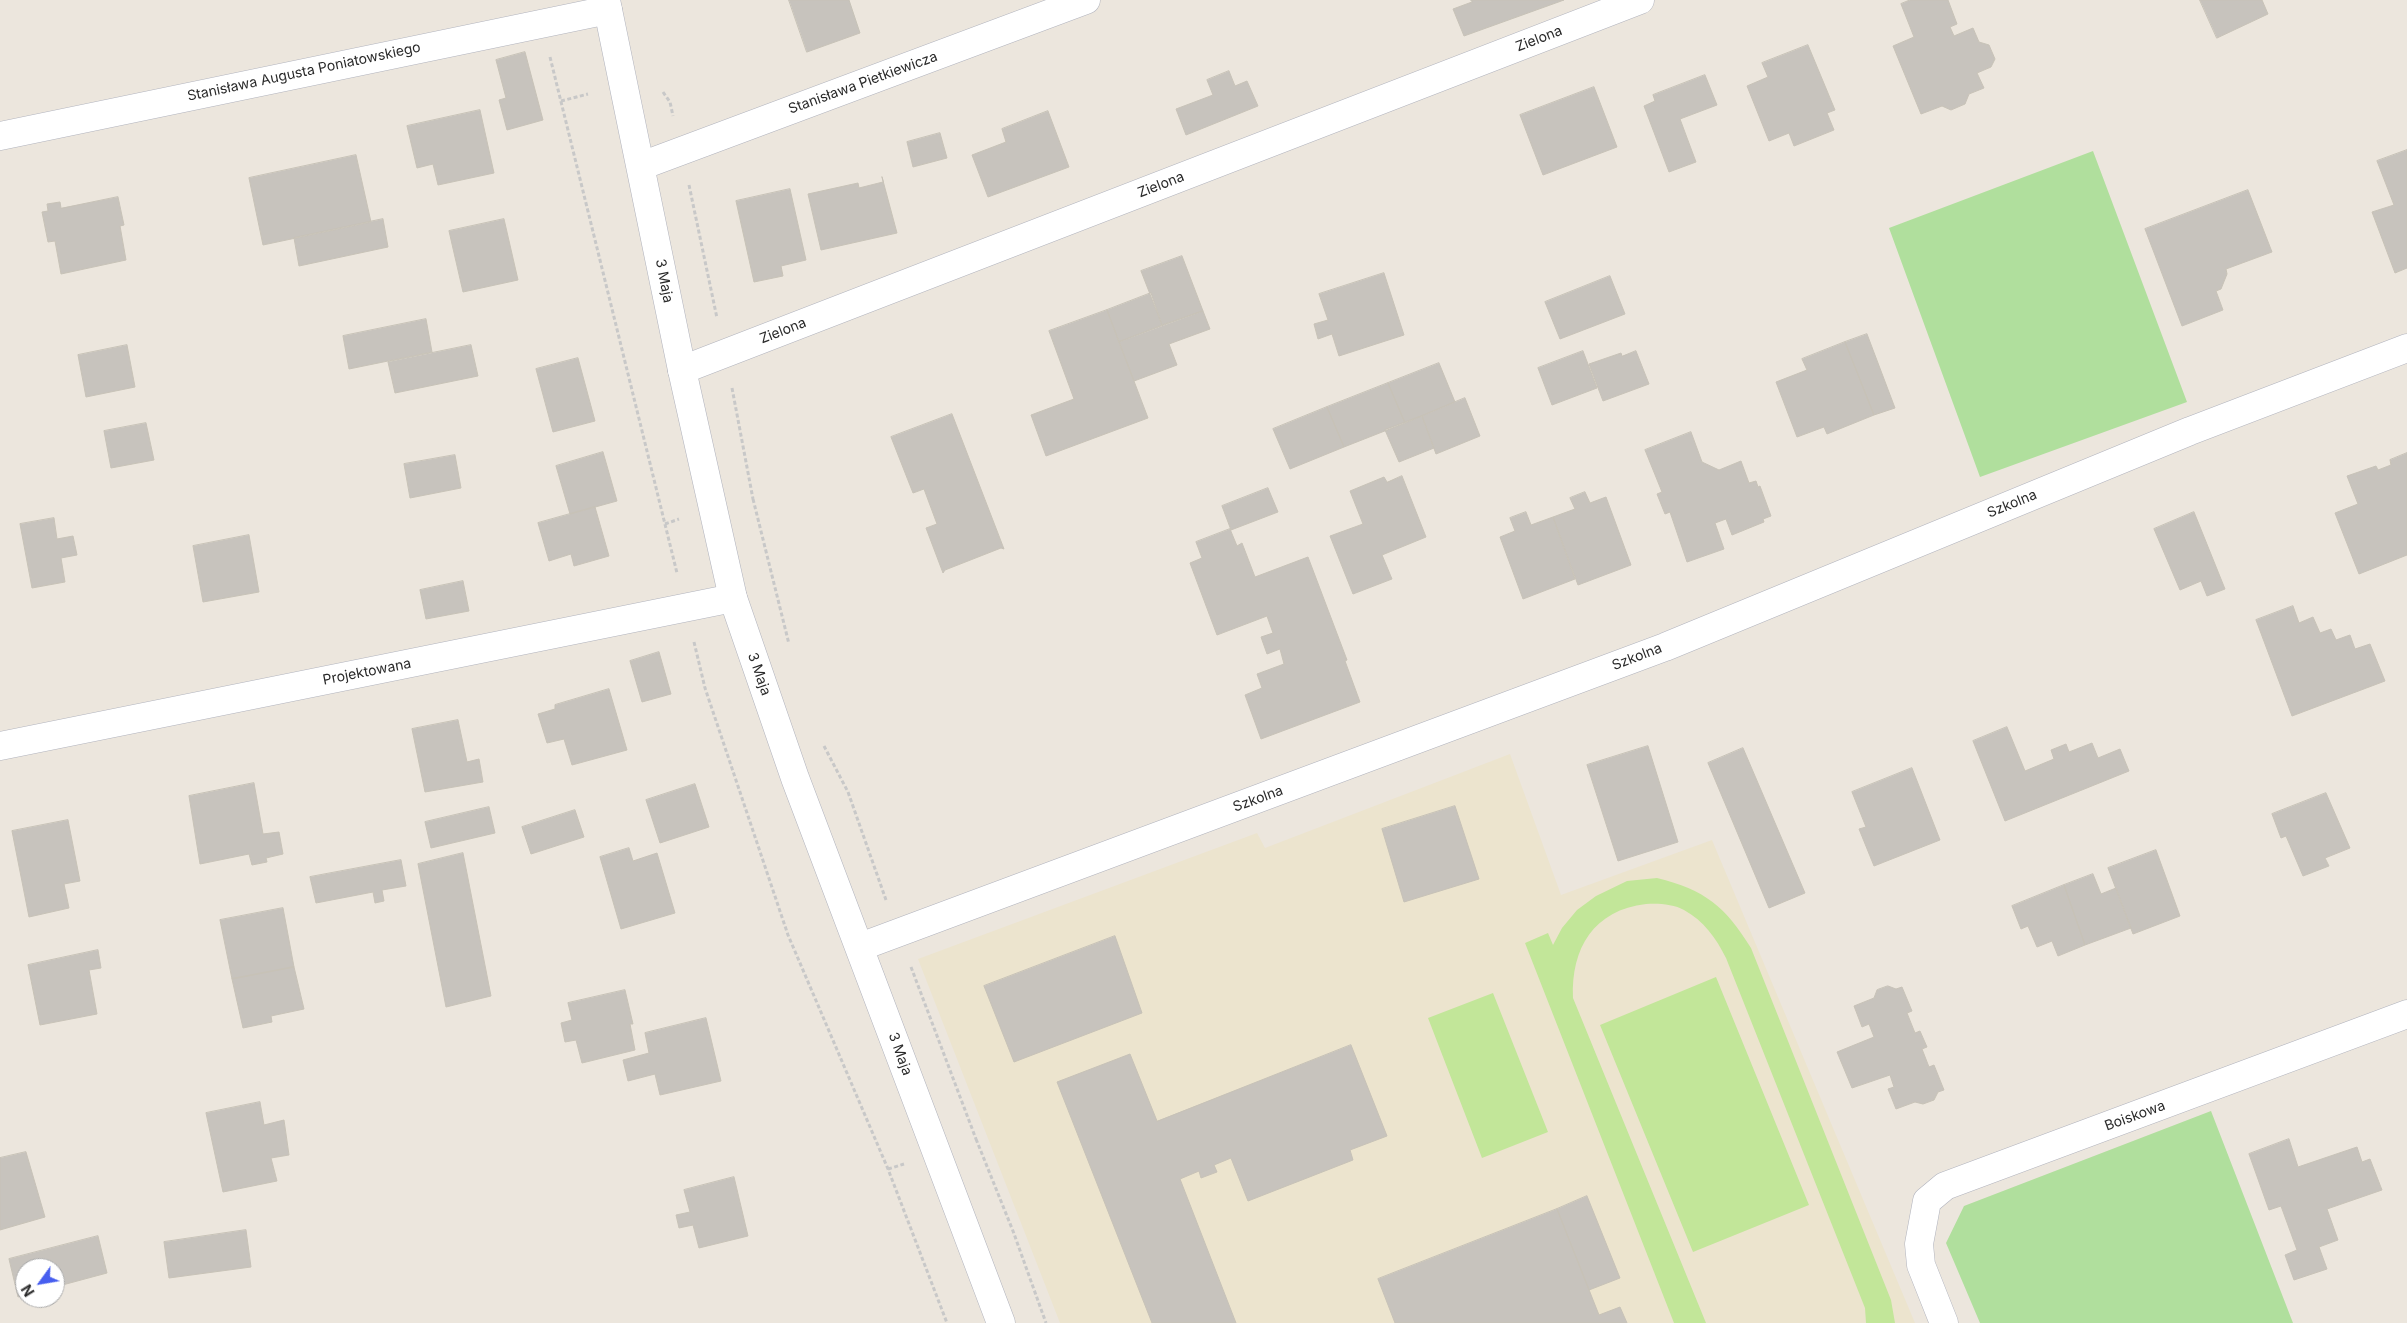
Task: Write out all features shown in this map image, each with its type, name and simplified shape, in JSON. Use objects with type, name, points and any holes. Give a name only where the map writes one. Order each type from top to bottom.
[{"type":"street","name":"Stanisława Pietkiewicza","points":[[641,166],[1086,0]]},
{"type":"street","name":"Zielona","points":[[682,370],[1640,0]]},
{"type":"street","name":"3 Maja","points":[[607,5],[682,370],[733,598],[795,778],[1001,1323]]},
{"type":"street","name":"Stanisława Augusta Poniatowskiego","points":[[0,136],[542,22],[607,5]]},
{"type":"street","name":"Szkolna","points":[[860,948],[1665,647],[2190,431],[2407,348]]},
{"type":"street","name":"Projektowana","points":[[0,746],[733,598]]},
{"type":"street","name":"Boiskowa","points":[[1944,1323],[1921,1265],[1920,1244],[1927,1201],[1945,1186],[2407,1014]]},
{"type":"path","points":[[542,22],[705,688],[788,936],[888,1169],[947,1323]]},
{"type":"path","points":[[753,499],[789,645]]},
{"type":"path","points":[[822,742],[848,792],[898,933],[976,1139]]},
{"type":"shaded area","points":[[1510,754],[1561,895],[1712,840],[1915,1323],[1060,1323],[918,959],[1257,833],[1265,848]]},
{"type":"green space","points":[[2093,151],[2187,402],[1980,477],[1889,228]]},
{"type":"green space","points":[[1657,878],[1688,888],[1712,902],[1732,921],[1751,948],[1891,1300],[1895,1323],[1866,1323],[1865,1308],[1726,958],[1714,937],[1698,919],[1684,910],[1665,904],[1646,904],[1612,914],[1589,934],[1576,963],[1573,980],[1573,998],[1706,1323],[1674,1323],[1525,943],[1548,933],[1553,945],[1562,928],[1577,910],[1596,896],[1627,881]]},
{"type":"green space","points":[[1716,977],[1809,1205],[1693,1252],[1600,1025]]},
{"type":"green space","points":[[1493,993],[1548,1132],[1482,1158],[1428,1018]]},
{"type":"green space","points":[[2211,1111],[2293,1323],[1980,1323],[1946,1243],[1964,1206]]},
{"type":"building","points":[[789,0],[849,0],[860,33],[807,52]]},
{"type":"building","points":[[1471,0],[1564,0],[1464,36],[1453,9],[1472,2]]},
{"type":"building","points":[[1910,0],[1948,0],[1957,24],[1950,27],[1954,36],[1973,28],[1979,42],[1989,45],[1995,59],[1991,67],[1977,73],[1984,88],[1969,94],[1965,104],[1951,110],[1942,106],[1921,114],[1893,46],[1914,37],[1901,4]]},
{"type":"building","points":[[2200,0],[2262,0],[2268,14],[2217,38]]},
{"type":"building","points":[[1808,45],[1835,110],[1827,113],[1834,130],[1794,146],[1789,133],[1769,141],[1747,86],[1768,77],[1762,63]]},
{"type":"building","points":[[525,52],[543,120],[507,130],[499,100],[506,98],[496,60]]},
{"type":"building","points":[[1229,71],[1235,86],[1247,81],[1258,106],[1186,135],[1176,109],[1213,95],[1207,80]]},
{"type":"building","points":[[1705,75],[1717,105],[1680,119],[1696,162],[1669,172],[1644,106],[1655,101],[1653,95]]},
{"type":"building","points":[[1594,87],[1617,147],[1543,175],[1520,115]]},
{"type":"building","points":[[480,110],[494,173],[438,185],[433,164],[417,168],[407,126]]},
{"type":"building","points":[[1048,111],[1069,167],[988,197],[972,155],[1006,142],[1002,129]]},
{"type":"building","points":[[940,133],[947,158],[913,167],[907,142]]},
{"type":"building","points":[[2407,150],[2407,268],[2395,273],[2372,212],[2394,205],[2377,161]]},
{"type":"building","points":[[356,155],[371,222],[263,245],[249,178]]},
{"type":"building","points":[[882,177],[897,233],[821,250],[808,194],[858,183],[859,188],[883,182]]},
{"type":"building","points":[[790,189],[806,260],[781,266],[783,276],[754,282],[736,201]]},
{"type":"building","points":[[2248,190],[2272,252],[2226,269],[2227,274],[2221,289],[2216,291],[2223,310],[2182,326],[2145,229]]},
{"type":"building","points":[[118,197],[124,225],[120,226],[126,260],[61,274],[55,241],[48,242],[42,212],[48,211],[47,204],[60,202],[61,208]]},
{"type":"building","points":[[383,219],[388,247],[299,266],[294,238]]},
{"type":"building","points":[[504,219],[518,280],[463,292],[449,231]]},
{"type":"building","points":[[1182,256],[1203,311],[1162,325],[1141,271]]},
{"type":"building","points":[[1384,273],[1404,335],[1339,356],[1332,334],[1318,339],[1314,324],[1328,320],[1319,294]]},
{"type":"building","points":[[1610,276],[1625,314],[1560,339],[1545,302]]},
{"type":"building","points":[[1151,293],[1162,325],[1119,342],[1107,310]]},
{"type":"building","points":[[1107,310],[1148,418],[1046,456],[1031,415],[1074,399],[1049,331]]},
{"type":"building","points":[[1203,311],[1210,329],[1169,344],[1177,365],[1134,381],[1119,342]]},
{"type":"building","points":[[426,319],[432,352],[349,369],[343,336]]},
{"type":"building","points":[[1867,334],[1895,408],[1874,415],[1845,342]]},
{"type":"building","points":[[1845,342],[1874,415],[1827,434],[1824,427],[1797,437],[1776,382],[1807,370],[1802,359]]},
{"type":"building","points":[[127,345],[135,387],[86,397],[78,355]]},
{"type":"building","points":[[471,345],[478,376],[395,393],[388,362]]},
{"type":"building","points":[[1583,351],[1597,388],[1552,405],[1538,368]]},
{"type":"building","points":[[1636,351],[1649,384],[1603,401],[1589,364],[1621,353],[1622,356]]},
{"type":"building","points":[[578,358],[595,421],[553,432],[536,369]]},
{"type":"building","points":[[1439,363],[1455,402],[1405,423],[1388,383]]},
{"type":"building","points":[[1388,383],[1405,423],[1344,447],[1327,407]]},
{"type":"building","points":[[1465,398],[1480,436],[1436,454],[1422,416]]},
{"type":"building","points":[[1327,407],[1344,447],[1290,469],[1273,429]]},
{"type":"building","points":[[952,414],[1004,549],[1001,548],[945,570],[943,573],[926,528],[937,524],[924,489],[913,493],[891,437]]},
{"type":"building","points":[[1422,416],[1434,448],[1399,462],[1385,430]]},
{"type":"building","points":[[146,423],[154,460],[111,468],[104,431]]},
{"type":"building","points":[[1691,432],[1702,462],[1719,470],[1741,461],[1749,483],[1756,481],[1758,487],[1760,486],[1771,516],[1763,519],[1764,522],[1732,535],[1726,519],[1715,523],[1724,549],[1687,562],[1670,512],[1665,514],[1657,494],[1662,492],[1645,450]]},
{"type":"building","points":[[603,452],[617,501],[570,514],[556,466]]},
{"type":"building","points":[[2407,453],[2407,555],[2359,574],[2335,513],[2358,504],[2347,476],[2376,466],[2378,470],[2391,465],[2390,460]]},
{"type":"building","points":[[455,455],[461,488],[410,498],[404,464]]},
{"type":"building","points":[[1402,476],[1426,537],[1382,555],[1392,579],[1353,594],[1330,536],[1363,524],[1350,491],[1384,477],[1387,482]]},
{"type":"building","points":[[1268,488],[1278,512],[1231,530],[1222,506]]},
{"type":"building","points":[[1585,492],[1590,503],[1606,497],[1631,565],[1578,585],[1553,517],[1575,509],[1570,498]]},
{"type":"building","points":[[595,507],[609,556],[574,566],[571,554],[549,561],[538,523]]},
{"type":"building","points":[[1526,512],[1531,525],[1553,517],[1575,579],[1523,599],[1500,537],[1515,531],[1510,518]]},
{"type":"building","points":[[2194,512],[2225,589],[2207,596],[2201,581],[2180,590],[2154,529]]},
{"type":"building","points":[[54,518],[57,539],[73,536],[77,555],[61,558],[65,582],[32,588],[20,524]]},
{"type":"building","points":[[1230,529],[1237,546],[1242,543],[1255,577],[1308,557],[1347,660],[1345,661],[1360,702],[1261,739],[1245,695],[1262,688],[1257,674],[1284,664],[1280,649],[1267,654],[1261,637],[1273,633],[1267,616],[1217,635],[1190,563],[1202,558],[1196,542]]},
{"type":"building","points":[[249,535],[259,592],[203,602],[193,546]]},
{"type":"building","points":[[463,581],[469,611],[426,619],[420,590]]},
{"type":"building","points":[[2293,606],[2299,623],[2313,617],[2320,633],[2331,629],[2336,640],[2350,635],[2355,649],[2370,644],[2385,681],[2292,716],[2256,620]]},
{"type":"building","points":[[659,652],[671,694],[642,702],[630,661]]},
{"type":"building","points":[[609,689],[627,750],[572,765],[564,739],[547,743],[538,714],[555,709],[555,705]]},
{"type":"building","points":[[458,720],[467,762],[479,759],[483,782],[425,792],[412,729]]},
{"type":"building","points":[[2007,727],[2025,771],[2054,759],[2051,750],[2066,744],[2069,752],[2092,743],[2098,758],[2120,749],[2129,771],[2005,821],[1973,741]]},
{"type":"building","points":[[1648,746],[1678,842],[1618,861],[1587,765]]},
{"type":"building","points":[[1743,748],[1805,893],[1769,908],[1708,763]]},
{"type":"building","points":[[1912,768],[1940,840],[1874,866],[1859,829],[1866,827],[1852,792]]},
{"type":"building","points":[[254,783],[263,834],[279,832],[283,854],[266,858],[267,862],[252,865],[249,854],[200,864],[189,796]]},
{"type":"building","points":[[695,784],[709,827],[660,843],[646,800]]},
{"type":"building","points":[[2326,793],[2350,848],[2325,858],[2329,866],[2303,876],[2286,836],[2281,838],[2272,814]]},
{"type":"building","points":[[1455,806],[1479,879],[1404,902],[1382,829]]},
{"type":"building","points":[[489,807],[495,833],[431,848],[425,822]]},
{"type":"building","points":[[575,810],[584,837],[531,854],[522,827]]},
{"type":"building","points":[[68,820],[80,881],[64,884],[69,908],[29,917],[12,831]]},
{"type":"building","points":[[629,848],[633,861],[657,853],[675,913],[621,929],[600,857]]},
{"type":"building","points":[[2156,850],[2180,916],[2133,934],[2108,868]]},
{"type":"building","points":[[463,853],[491,996],[446,1007],[418,864]]},
{"type":"building","points":[[401,860],[406,886],[382,890],[384,901],[375,903],[373,892],[316,903],[310,877]]},
{"type":"building","points":[[2093,874],[2101,894],[2116,888],[2131,928],[2085,945],[2064,885]]},
{"type":"building","points":[[2064,885],[2085,945],[2058,956],[2052,941],[2037,947],[2028,926],[2021,929],[2012,906]]},
{"type":"building","points":[[283,908],[294,967],[232,979],[220,920]]},
{"type":"building","points":[[1115,936],[1142,1013],[1014,1062],[984,986]]},
{"type":"building","points":[[98,950],[101,968],[89,970],[97,1014],[40,1025],[28,965]]},
{"type":"building","points":[[294,967],[304,1009],[271,1016],[272,1022],[243,1028],[232,979]]},
{"type":"building","points":[[1888,986],[1896,989],[1902,987],[1912,1011],[1907,1013],[1915,1033],[1920,1031],[1927,1047],[1922,1049],[1929,1067],[1934,1065],[1944,1090],[1938,1092],[1934,1100],[1923,1104],[1915,1102],[1896,1109],[1888,1089],[1894,1087],[1890,1075],[1852,1088],[1837,1052],[1874,1037],[1869,1024],[1862,1027],[1854,1006],[1874,998],[1877,990]]},
{"type":"building","points":[[625,990],[633,1024],[630,1024],[635,1050],[582,1063],[576,1040],[565,1042],[561,1023],[572,1020],[568,1003]]},
{"type":"building","points":[[706,1018],[721,1081],[660,1095],[655,1074],[628,1081],[623,1060],[649,1053],[645,1033]]},
{"type":"building","points":[[1351,1045],[1387,1136],[1350,1150],[1353,1160],[1248,1201],[1231,1158],[1214,1165],[1217,1172],[1201,1178],[1199,1171],[1180,1179],[1236,1323],[1152,1323],[1057,1082],[1130,1054],[1157,1121]]},
{"type":"building","points":[[260,1102],[264,1125],[284,1120],[289,1155],[271,1158],[277,1181],[223,1192],[206,1113]]},
{"type":"building","points":[[2289,1139],[2298,1167],[2357,1147],[2362,1162],[2370,1159],[2382,1190],[2327,1209],[2338,1240],[2319,1247],[2327,1269],[2294,1280],[2285,1255],[2297,1250],[2281,1206],[2269,1210],[2249,1154]]},
{"type":"building","points":[[26,1152],[45,1217],[0,1230],[0,1158]]},
{"type":"building","points":[[734,1177],[748,1236],[699,1248],[693,1225],[679,1228],[676,1215],[690,1212],[684,1190]]},
{"type":"building","points":[[1587,1196],[1620,1278],[1589,1290],[1557,1209]]},
{"type":"building","points":[[1557,1209],[1599,1315],[1620,1307],[1627,1323],[1395,1323],[1378,1279]]},
{"type":"building","points":[[246,1230],[251,1267],[169,1278],[164,1242]]},
{"type":"building","points":[[98,1236],[107,1273],[65,1284],[65,1258],[15,1258],[15,1284],[9,1259]]}]
